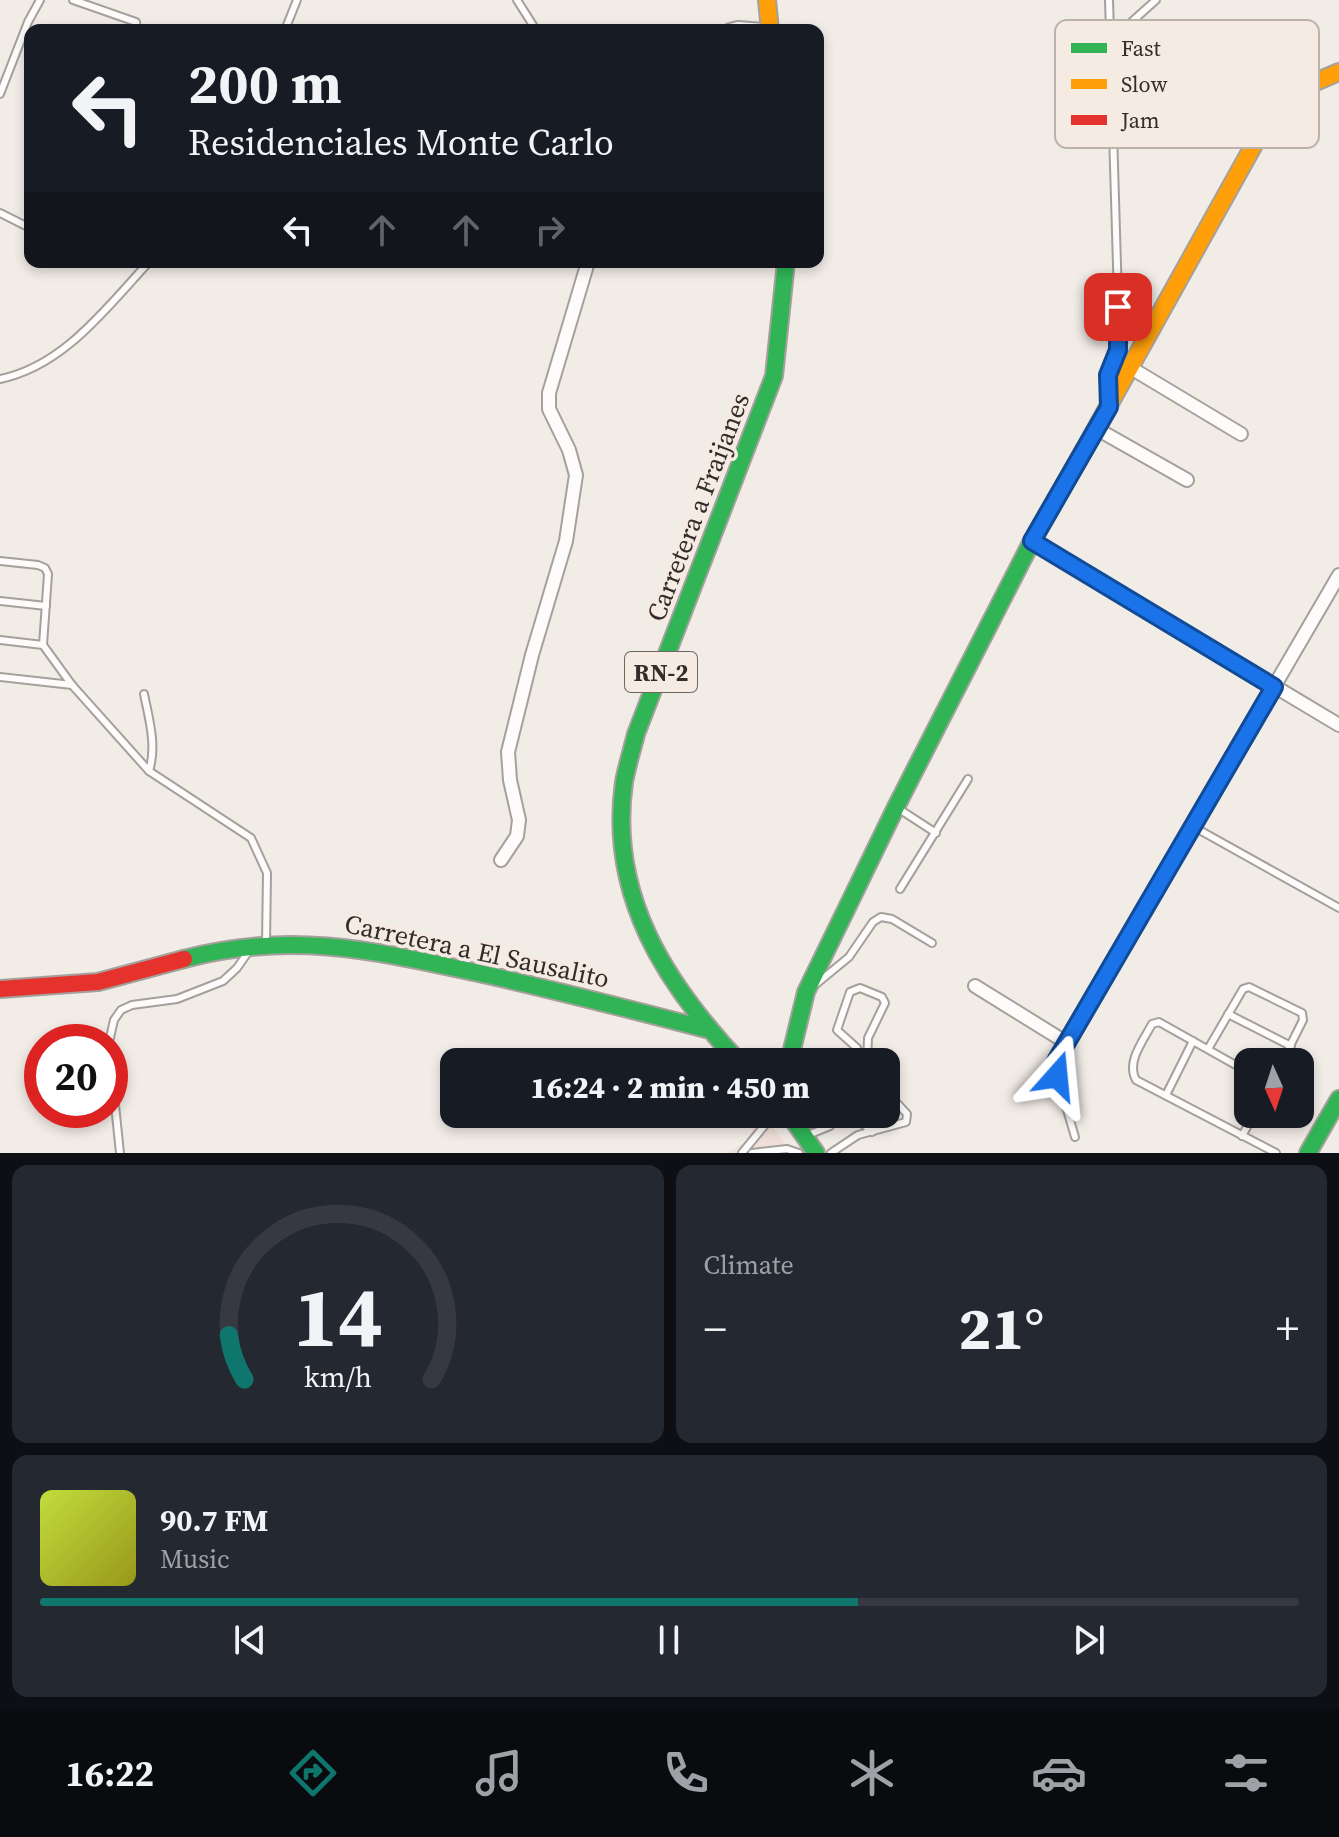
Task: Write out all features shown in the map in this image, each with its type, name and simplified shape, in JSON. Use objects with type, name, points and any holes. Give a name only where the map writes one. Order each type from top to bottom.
[{"type":"main road","points":[[767,0],[767,24]]},
{"type":"main road","points":[[1319,80],[1339,72]]},
{"type":"main road","points":[[792,1048],[806,992],[896,807],[1032,541],[1252,148]]},
{"type":"main road","name":"Carretera a Fraijanes","points":[[725,1048],[706,1029],[667,973],[641,923],[631,897],[621,851],[619,816],[636,734],[774,376],[786,268]]},
{"type":"main road","name":"Carretera a El Sausalito","points":[[0,989],[98,982],[209,952],[259,945],[322,944],[377,951],[570,993],[706,1029]]},
{"type":"main road","points":[[1308,1153],[1339,1099]]},
{"type":"main road","points":[[799,1128],[816,1153]]},
{"type":"street","points":[[501,860],[517,836],[519,820],[510,780],[508,752],[532,655],[566,541],[576,475],[569,450],[549,409],[549,393],[586,268]]},
{"type":"street","points":[[1131,368],[1241,434]]},
{"type":"street","points":[[1097,429],[1187,480]]},
{"type":"street","points":[[1032,541],[1339,725]]},
{"type":"street","points":[[1044,1074],[1067,1043],[1339,575]]},
{"type":"street","points":[[975,986],[1067,1043]]},
{"type":"lane","points":[[27,24],[40,0]]},
{"type":"lane","points":[[73,0],[136,24]]},
{"type":"lane","points":[[287,24],[297,0]]},
{"type":"lane","points":[[517,0],[532,24]]},
{"type":"lane","points":[[1134,20],[1156,0]]},
{"type":"lane","points":[[0,94],[24,32]]},
{"type":"lane","points":[[1109,407],[1108,375],[1118,350],[1119,331],[1113,148]]},
{"type":"lane","points":[[0,213],[24,225]]},
{"type":"lane","points":[[0,379],[21,375],[74,342],[143,268]]},
{"type":"lane","points":[[0,561],[45,568],[48,574],[43,645],[72,685],[149,771],[251,838],[267,873],[259,945],[237,968],[223,981],[177,999],[132,1005],[121,1010],[113,1024]]},
{"type":"lane","points":[[0,601],[46,606]]},
{"type":"lane","points":[[0,640],[43,645]]},
{"type":"lane","points":[[0,677],[72,685]]},
{"type":"lane","points":[[144,694],[152,737],[149,771]]},
{"type":"lane","points":[[900,889],[968,779]]},
{"type":"lane","points":[[896,807],[936,833]]},
{"type":"lane","points":[[1194,827],[1339,908]]},
{"type":"lane","points":[[806,992],[849,957],[873,922],[881,917],[892,919],[932,943]]},
{"type":"lane","points":[[1208,1049],[1228,1014],[1243,989],[1249,987],[1302,1013],[1303,1020],[1291,1046],[1228,1014]]},
{"type":"lane","points":[[860,988],[882,997],[885,1003],[868,1038],[864,1062],[857,1048],[837,1030],[850,992],[860,988]]},
{"type":"lane","points":[[1234,1064],[1159,1022],[1152,1024],[1132,1063],[1132,1072],[1136,1080],[1276,1153]]},
{"type":"lane","points":[[1166,1095],[1193,1041]]},
{"type":"lane","points":[[1056,1061],[1061,1091],[1075,1137]]},
{"type":"lane","points":[[900,1107],[909,1118],[900,1124]]},
{"type":"lane","points":[[117,1128],[120,1153]]},
{"type":"lane","points":[[742,1153],[763,1128]]},
{"type":"lane","points":[[805,1136],[825,1128]]},
{"type":"lane","points":[[868,1128],[872,1132]]},
{"type":"lane","points":[[831,1153],[858,1135],[886,1128]]},
{"type":"lane","points":[[1242,1136],[1246,1128]]},
{"type":"lane","points":[[752,1153],[787,1149],[799,1153]]},
{"type":"shaded area","points":[[754,1128],[773,1128],[793,1153],[727,1153],[746,1142]]},
{"type":"traffic: fast","points":[[726,1048],[666,968],[648,935],[634,899],[625,862],[621,823],[624,782],[636,734],[774,376],[785,268]]},
{"type":"traffic: fast","points":[[792,1048],[806,992],[896,807],[1032,541],[1084,450]]},
{"type":"traffic: fast","points":[[184,959],[259,946],[295,945],[365,951],[503,979],[706,1029]]},
{"type":"traffic: fast","points":[[1308,1153],[1339,1099]]},
{"type":"traffic: fast","points":[[799,1128],[816,1153]]},
{"type":"traffic: slow","points":[[767,0],[769,24]]},
{"type":"traffic: slow","points":[[1319,80],[1339,72]]},
{"type":"traffic: slow","points":[[1084,450],[1252,148]]},
{"type":"traffic: jam","points":[[0,989],[98,982],[184,959]]},
{"type":"route","points":[[1057,1076],[1056,1061],[1274,687],[1032,541],[1109,407],[1108,375],[1118,350],[1118,307]]}]
